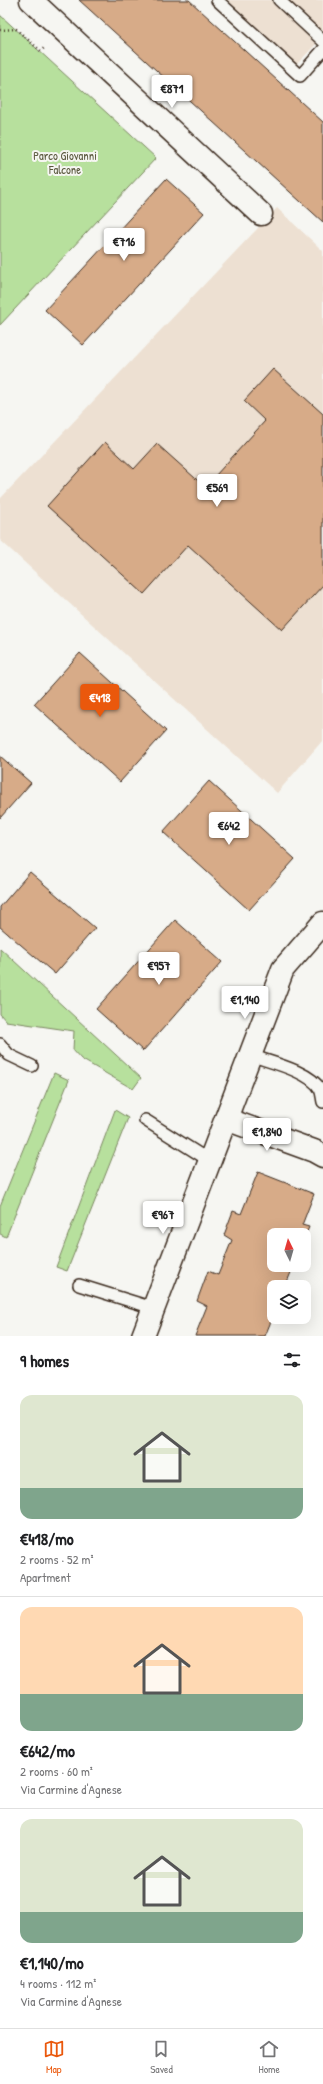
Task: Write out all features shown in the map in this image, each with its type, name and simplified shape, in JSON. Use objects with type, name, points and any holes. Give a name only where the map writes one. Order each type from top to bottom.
[{"type":"street","points":[[31,0],[260,214]]},
{"type":"street","points":[[143,1336],[283,969],[323,923]]},
{"type":"street","points":[[226,1119],[314,1151],[323,1156]]},
{"type":"lane","points":[[217,0],[300,76],[323,50]]},
{"type":"lane","points":[[279,0],[323,41]]},
{"type":"lane","points":[[0,1044],[9,1055],[32,1066]]},
{"type":"lane","points":[[250,1055],[304,1075],[315,1083],[320,1090],[323,1102]]},
{"type":"lane","points":[[145,1120],[210,1161]]},
{"type":"lane","points":[[79,1285],[153,1308]]},
{"type":"shaded area","points":[[221,0],[323,0],[323,37],[294,67]]},
{"type":"shaded area","points":[[277,208],[323,251],[323,740],[277,793],[0,540],[0,499]]},
{"type":"green space","name":"Parco Giovanni Falcone","points":[[0,15],[156,158],[0,325]]},
{"type":"green space","points":[[0,948],[141,1078],[133,1089],[81,1059],[73,1050],[74,1031],[6,1021],[0,1014]]},
{"type":"green space","points":[[54,1073],[69,1080],[6,1237],[0,1234],[0,1206]]},
{"type":"green space","points":[[115,1110],[128,1118],[67,1271],[56,1267]]},
{"type":"building","points":[[79,0],[189,0],[323,122],[323,222]]},
{"type":"building","points":[[166,179],[204,213],[83,345],[45,310]]},
{"type":"building","points":[[273,369],[323,414],[323,585],[282,630],[188,545],[144,594],[47,506],[105,442],[134,469],[157,444],[205,487],[265,421],[244,401]]},
{"type":"building","points":[[80,653],[166,731],[120,782],[34,704]]},
{"type":"building","points":[[0,756],[31,783],[0,818]]},
{"type":"building","points":[[209,781],[295,859],[249,910],[163,832]]},
{"type":"building","points":[[30,872],[95,928],[55,974],[0,927],[0,907]]},
{"type":"building","points":[[175,920],[222,962],[143,1051],[96,1009]]},
{"type":"building","points":[[258,1172],[314,1194],[302,1225],[309,1228],[267,1228],[267,1272],[291,1272],[288,1280],[267,1280],[267,1324],[270,1324],[265,1336],[195,1336],[207,1306],[197,1301],[208,1271],[218,1275],[232,1240],[224,1235],[233,1211],[241,1214]]}]
